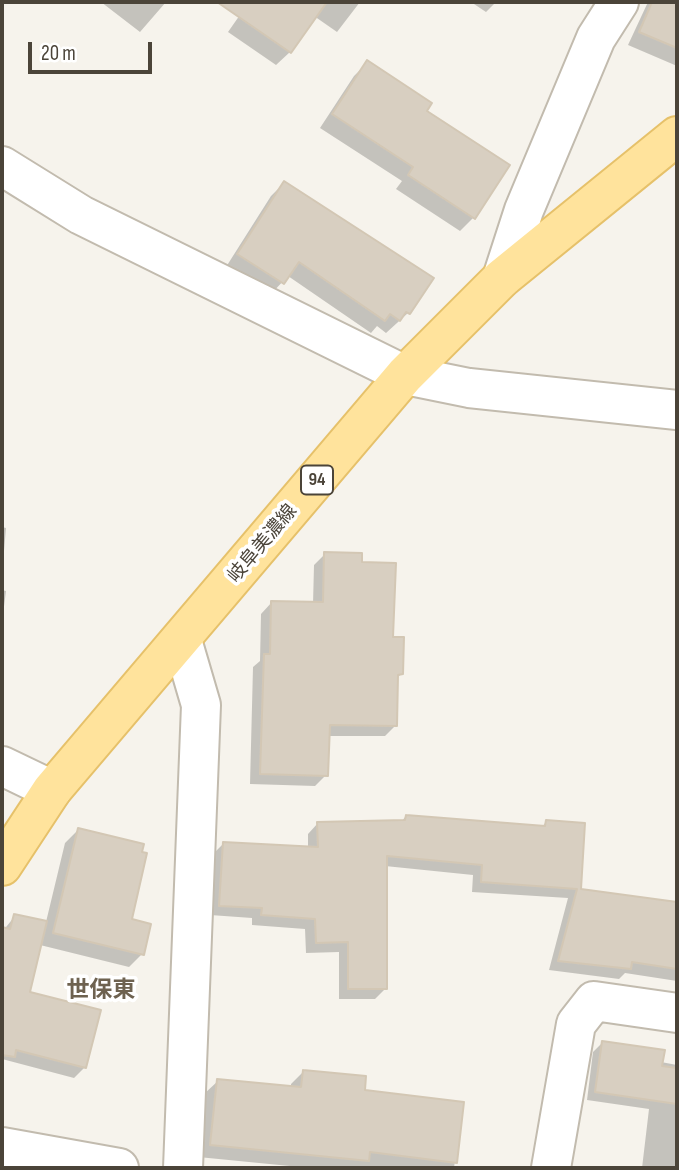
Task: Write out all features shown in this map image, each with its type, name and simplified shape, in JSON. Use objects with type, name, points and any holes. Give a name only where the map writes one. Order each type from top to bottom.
[{"type":"main road","name":"岐阜美濃線","points":[[2,866],[52,790],[405,375],[502,278],[677,135]]},
{"type":"street","points":[[502,278],[524,209],[596,38],[619,2]]},
{"type":"street","points":[[2,166],[81,215],[405,375],[469,388],[677,410]]},
{"type":"street","points":[[182,640],[201,705],[183,1168]]},
{"type":"street","points":[[2,766],[52,790]]},
{"type":"street","points":[[551,1168],[576,1024],[594,1001],[677,1013]]},
{"type":"street","points":[[2,1147],[120,1168]]},
{"type":"building","points":[[217,2],[327,2],[291,53]]},
{"type":"building","points":[[652,2],[677,2],[677,48],[639,32]]},
{"type":"building","points":[[367,60],[432,103],[427,111],[510,165],[475,219],[408,175],[413,167],[332,114]]},
{"type":"building","points":[[284,181],[434,278],[410,314],[406,312],[400,321],[390,314],[385,321],[299,262],[284,284],[237,254]]},
{"type":"building","points":[[324,552],[362,553],[362,562],[396,563],[393,637],[404,637],[403,674],[398,675],[397,726],[330,725],[328,776],[260,774],[264,654],[270,654],[271,601],[323,602]]},
{"type":"building","points":[[406,815],[545,826],[546,820],[585,823],[581,889],[677,902],[677,969],[632,962],[631,969],[558,961],[577,889],[481,882],[482,865],[387,856],[387,989],[348,989],[348,942],[316,943],[315,919],[261,915],[262,908],[219,906],[223,842],[318,847],[317,822],[405,820]]},
{"type":"building","points":[[78,828],[144,844],[142,852],[147,853],[132,919],[151,924],[144,955],[53,933]]},
{"type":"building","points":[[14,914],[47,921],[30,992],[101,1010],[86,1068],[16,1050],[15,1057],[2,1055],[2,927],[10,929]]},
{"type":"building","points":[[602,1041],[665,1050],[662,1066],[677,1068],[677,1104],[595,1092]]},
{"type":"building","points":[[303,1070],[366,1076],[365,1090],[464,1102],[457,1163],[370,1152],[369,1161],[210,1145],[217,1079],[301,1087]]},
{"type":"district","name":"世保東","points":[[101,991]]}]
